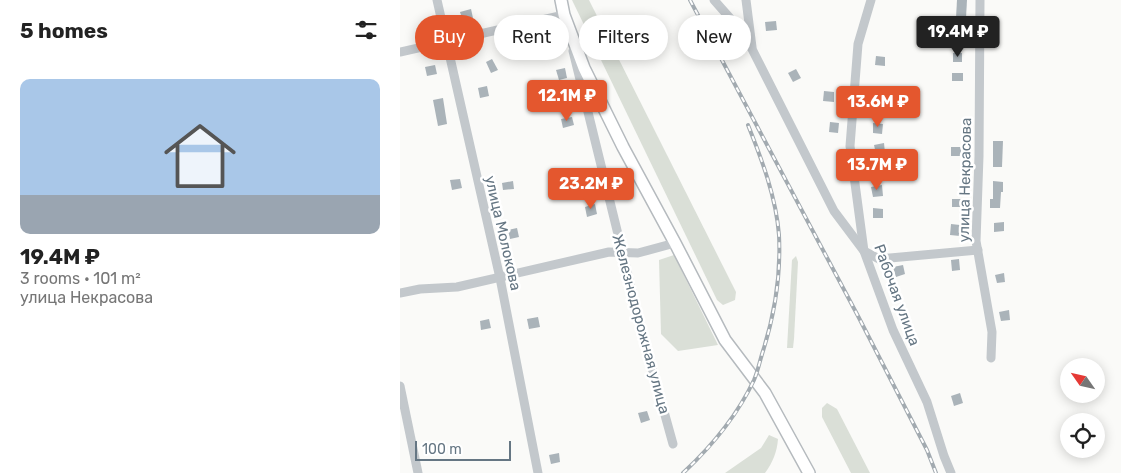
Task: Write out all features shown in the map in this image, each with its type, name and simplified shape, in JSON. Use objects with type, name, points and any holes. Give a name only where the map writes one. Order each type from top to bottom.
[{"type":"main road","name":"Железнодорожная улица","points":[[561,0],[564,14]]},
{"type":"main road","points":[[564,14],[584,68],[622,148],[675,243],[725,340],[765,393],[809,473]]},
{"type":"street","name":"улица Молокова","points":[[437,0],[440,15]]},
{"type":"street","points":[[714,0],[737,26],[752,49],[834,211],[864,251],[879,259],[978,250]]},
{"type":"street","points":[[746,0],[752,49]]},
{"type":"street","name":"Рабочая улица","points":[[871,0],[858,44],[850,146],[864,251],[893,330],[927,402],[951,473]]},
{"type":"street","name":"улица Некрасова","points":[[980,0],[979,156],[976,242],[992,332],[991,358]]},
{"type":"street","points":[[484,33],[564,14]]},
{"type":"street","name":"Железнодорожная улица","points":[[564,14],[642,332],[673,444]]},
{"type":"street","points":[[400,52],[415,49]]},
{"type":"street","name":"улица Молокова","points":[[449,60],[500,278],[538,473]]},
{"type":"street","points":[[400,293],[420,289],[457,287],[609,252],[638,253],[675,243]]},
{"type":"street","points":[[400,386],[418,473]]},
{"type":"shaded area","points":[[572,0],[589,0],[597,15],[579,15]]},
{"type":"shaded area","points":[[601,60],[619,60],[736,292],[735,300],[723,305],[717,300]]},
{"type":"shaded area","points":[[674,255],[718,345],[678,351],[661,334],[659,260]]},
{"type":"shaded area","points":[[796,256],[798,262],[794,339],[793,348],[787,348],[792,260]]},
{"type":"shaded area","points":[[827,403],[837,409],[870,473],[851,473],[822,417],[822,408]]},
{"type":"shaded area","points":[[769,435],[778,439],[774,457],[765,473],[725,473],[761,448]]},
{"type":"building","points":[[957,0],[967,0],[966,18],[956,18]]},
{"type":"building","points":[[471,9],[472,15],[461,15],[460,12]]},
{"type":"building","points":[[776,21],[777,30],[766,31],[765,22]]},
{"type":"building","points":[[954,34],[963,34],[963,44],[953,44]]},
{"type":"building","points":[[953,53],[962,53],[962,62],[953,62]]},
{"type":"building","points":[[876,56],[885,57],[885,66],[875,65]]},
{"type":"building","points":[[492,59],[498,70],[491,73],[486,62]]},
{"type":"building","points":[[435,65],[437,74],[427,76],[425,67]]},
{"type":"building","points":[[565,68],[567,78],[559,80],[556,70]]},
{"type":"building","points":[[796,69],[801,78],[793,82],[788,73]]},
{"type":"building","points":[[952,73],[963,73],[963,81],[952,81]]},
{"type":"building","points":[[487,86],[489,96],[480,98],[478,88]]},
{"type":"building","points":[[824,91],[834,92],[834,102],[823,101]]},
{"type":"building","points":[[443,98],[447,124],[438,126],[433,100]]},
{"type":"building","points":[[572,117],[574,125],[563,128],[561,119]]},
{"type":"building","points":[[830,122],[839,123],[838,133],[829,132]]},
{"type":"building","points":[[873,123],[883,124],[882,134],[873,133]]},
{"type":"building","points":[[993,141],[1003,141],[1002,167],[993,167]]},
{"type":"building","points":[[884,143],[885,153],[876,154],[874,145]]},
{"type":"building","points":[[951,147],[961,147],[961,156],[951,156]]},
{"type":"building","points":[[460,179],[462,188],[452,190],[450,180]]},
{"type":"building","points":[[513,181],[514,189],[503,190],[502,183]]},
{"type":"building","points":[[993,181],[1003,182],[1000,208],[990,208],[990,199],[993,199]]},
{"type":"building","points":[[882,185],[883,196],[873,197],[871,187]]},
{"type":"building","points":[[952,199],[962,199],[962,207],[952,207]]},
{"type":"building","points":[[595,204],[597,214],[587,217],[585,207]]},
{"type":"building","points":[[873,208],[883,209],[883,218],[873,218]]},
{"type":"building","points":[[1004,222],[1004,231],[994,232],[994,223]]},
{"type":"building","points":[[951,224],[960,225],[960,236],[950,235]]},
{"type":"building","points":[[517,228],[519,237],[510,239],[508,230]]},
{"type":"building","points":[[959,259],[960,270],[952,271],[951,260]]},
{"type":"building","points":[[903,265],[905,274],[896,277],[893,267]]},
{"type":"building","points":[[1004,273],[1005,282],[997,283],[995,275]]},
{"type":"building","points":[[1009,310],[1010,320],[1001,321],[999,312]]},
{"type":"building","points":[[538,317],[540,327],[529,329],[527,319]]},
{"type":"building","points":[[489,319],[491,328],[481,330],[480,321]]},
{"type":"building","points":[[960,393],[963,403],[954,406],[951,396]]},
{"type":"building","points":[[647,411],[650,420],[641,423],[638,413]]},
{"type":"building","points":[[559,453],[560,462],[551,464],[549,455]]},
{"type":"railway","points":[[690,0],[858,316],[927,450],[936,473]]},
{"type":"railway","points":[[683,473],[723,430],[740,406],[757,373],[774,308],[779,265],[779,235],[768,179],[748,125]]}]
